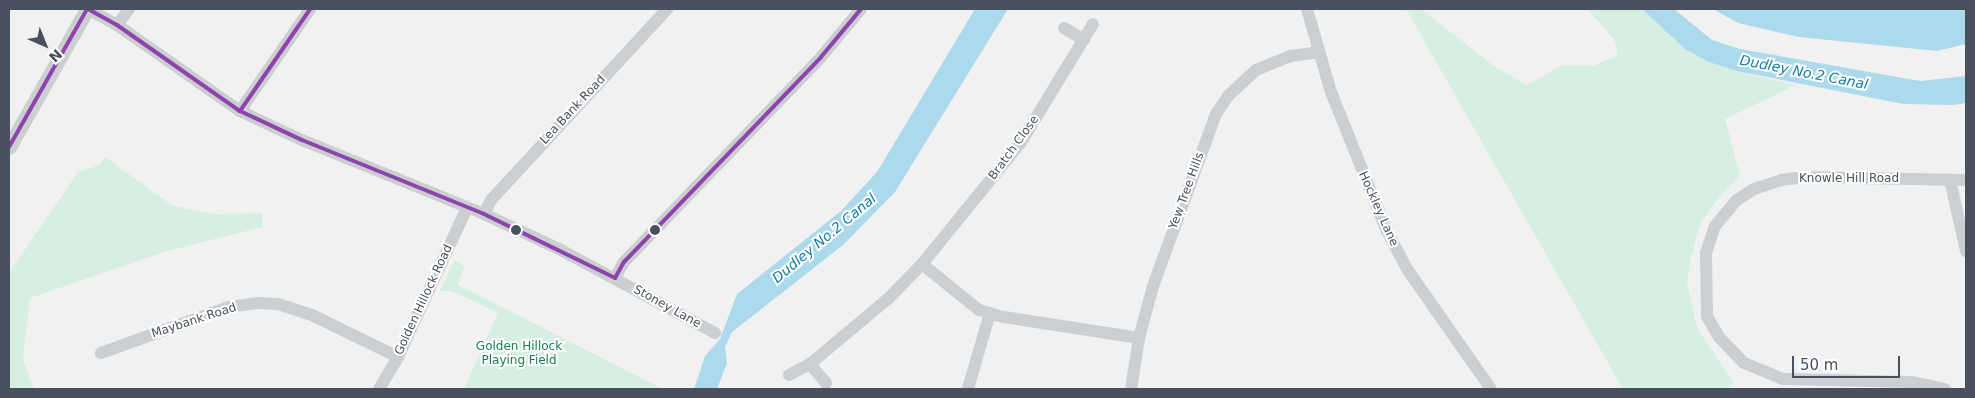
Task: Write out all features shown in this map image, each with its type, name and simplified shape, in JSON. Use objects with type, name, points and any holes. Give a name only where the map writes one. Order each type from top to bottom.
[{"type":"street","name":"Stoney Lane","points":[[87,9],[118,26],[240,110],[302,140],[484,214],[615,278],[715,333]]},
{"type":"street","points":[[9,147],[87,9]]},
{"type":"street","points":[[118,26],[129,9]]},
{"type":"street","points":[[240,110],[310,9]]},
{"type":"street","name":"Lea Bank Road","points":[[484,214],[491,200],[667,9]]},
{"type":"street","points":[[615,278],[624,262],[821,58],[861,9]]},
{"type":"street","name":"Hockley Lane","points":[[1308,9],[1318,52],[1350,144],[1387,231],[1407,269],[1491,389]]},
{"type":"street","name":"Bratch Close","points":[[788,375],[810,364],[889,298],[922,264],[1021,142],[1094,24]]},
{"type":"street","points":[[1064,28],[1084,40]]},
{"type":"street","name":"Yew Tree Hills","points":[[1131,389],[1139,338],[1164,254],[1216,114],[1228,96],[1256,70],[1291,56],[1318,52]]},
{"type":"street","name":"Knowle Hill Road","points":[[1945,389],[1912,382],[1784,379],[1744,364],[1719,337],[1707,316],[1705,294],[1706,253],[1715,226],[1737,200],[1754,189],[1781,180],[1804,177],[1966,180]]},
{"type":"street","points":[[1950,180],[1966,251]]},
{"type":"street","name":"Golden Hillock Road","points":[[379,389],[398,357],[467,208]]},
{"type":"street","points":[[922,264],[966,301],[990,313],[1139,338]]},
{"type":"street","name":"Maybank Road","points":[[101,353],[229,307],[258,303],[278,304],[314,316],[398,357]]},
{"type":"street","points":[[968,389],[990,313]]},
{"type":"street","points":[[810,364],[826,382]]},
{"type":"green space","points":[[1406,9],[1421,9],[1494,66],[1527,85],[1561,66],[1593,66],[1618,55],[1615,41],[1588,9],[1642,9],[1685,49],[1737,71],[1796,85],[1725,119],[1740,177],[1722,194],[1701,222],[1691,257],[1687,282],[1697,328],[1733,382],[1728,389],[1623,389]]},
{"type":"green space","points":[[105,157],[173,206],[215,214],[262,213],[262,227],[167,251],[30,298],[23,359],[34,389],[9,389],[9,273],[78,172],[100,165]]},
{"type":"green space","name":"Golden Hillock Playing Field","points":[[454,260],[464,266],[458,285],[663,389],[464,389],[498,313],[452,291],[440,291]]},
{"type":"water","name":"Dudley No.2 Canal","points":[[975,9],[1008,9],[895,192],[843,245],[732,332],[725,347],[727,363],[717,389],[694,389],[705,356],[720,339],[737,294],[841,211],[877,172]]},
{"type":"water","name":"Dudley No.2 Canal","points":[[1642,9],[1674,9],[1712,40],[1740,49],[1920,81],[1966,76],[1966,103],[1953,105],[1903,104],[1737,71],[1709,62],[1685,49]]},
{"type":"water","points":[[1713,9],[1966,9],[1966,44],[1937,51],[1799,37],[1738,23]]},
{"type":"transit line","points":[[9,147],[87,9]]},
{"type":"transit line","points":[[88,9],[117,25],[240,111],[302,140],[484,214],[615,278],[624,262],[821,57],[861,9]]},
{"type":"transit line","points":[[240,111],[310,9]]}]
